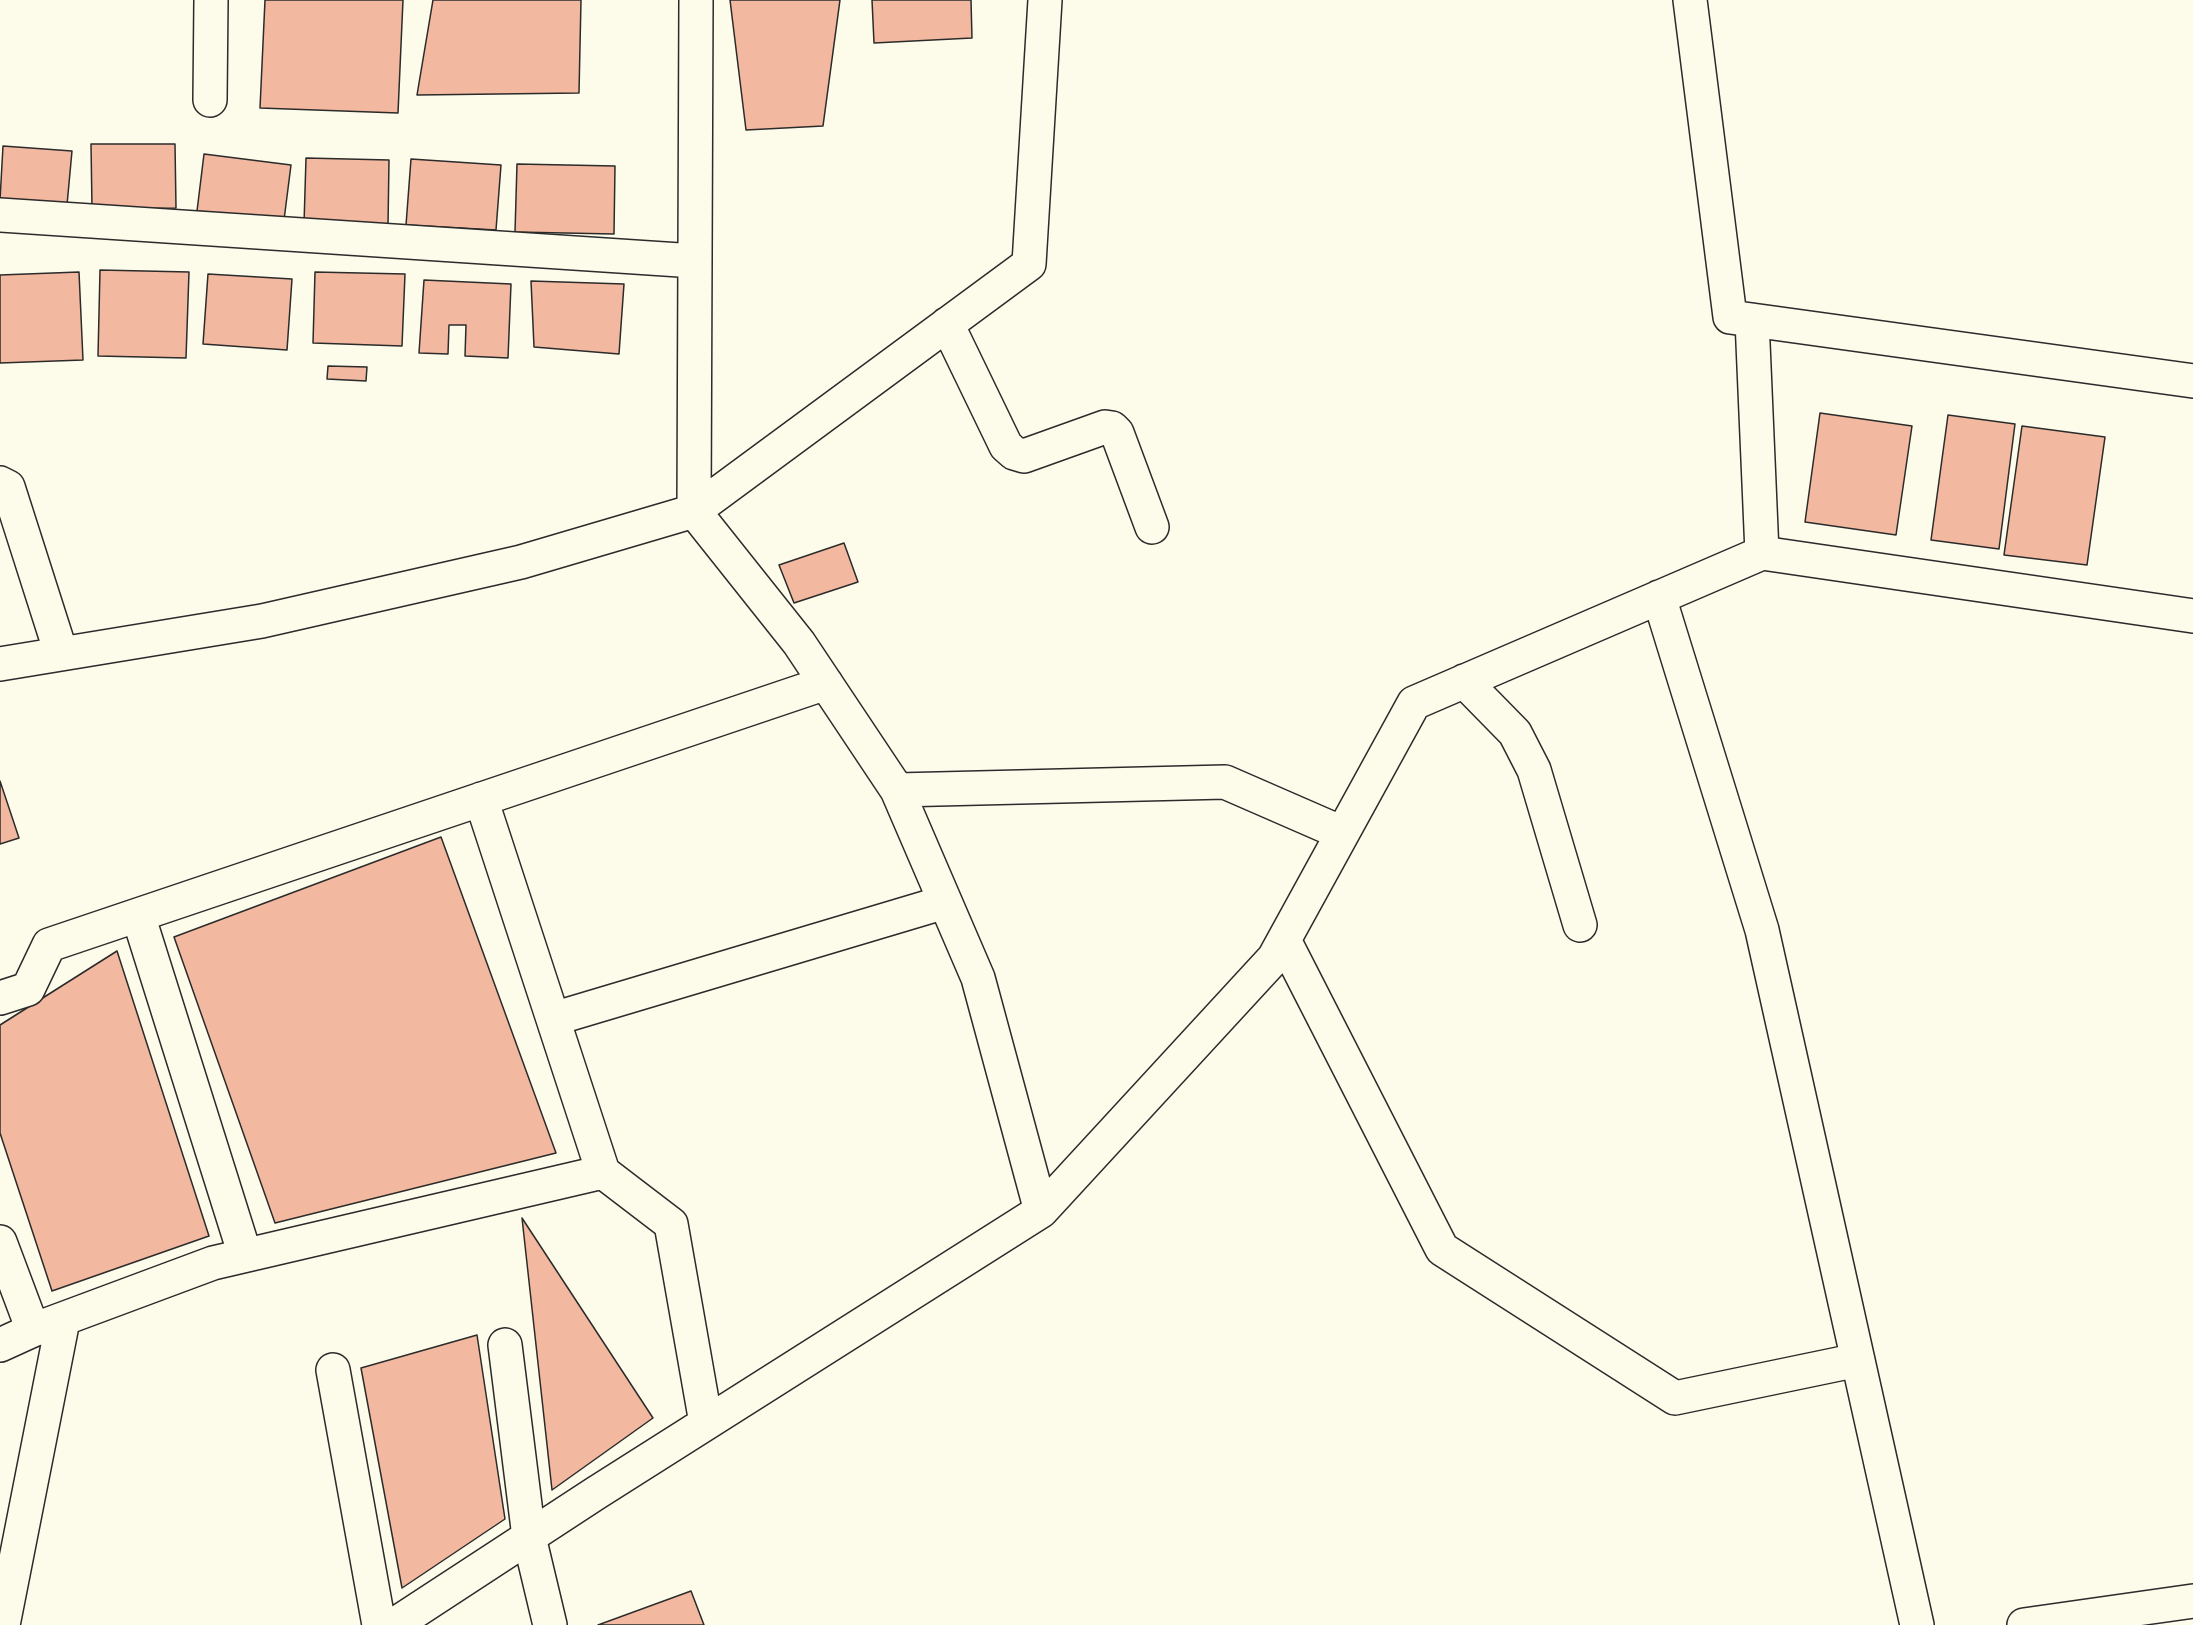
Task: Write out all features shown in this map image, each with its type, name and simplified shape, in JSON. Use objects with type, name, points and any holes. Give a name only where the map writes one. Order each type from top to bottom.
[{"type":"street","points":[[210,100],[212,0]]},
{"type":"street","points":[[696,0],[694,511],[799,643],[897,790],[978,978],[1041,1211]]},
{"type":"street","points":[[0,664],[262,621],[521,562],[694,511],[1029,264],[1045,0]]},
{"type":"street","points":[[1690,0],[1730,317],[2193,381]]},
{"type":"street","points":[[0,215],[695,261]]},
{"type":"street","points":[[1752,320],[1762,553]]},
{"type":"street","points":[[947,324],[1006,446],[1014,453],[1024,456],[1105,427],[1112,428],[1117,433],[1152,527]]},
{"type":"street","points":[[0,483],[8,487],[62,653]]},
{"type":"street","points":[[394,1625],[706,1423],[1041,1211],[1275,958],[1414,703],[1762,553],[2193,616]]},
{"type":"street","points":[[1659,597],[1762,930],[1917,1625]]},
{"type":"street","points":[[1464,681],[1515,733],[1534,770],[1580,925]]},
{"type":"street","points":[[0,998],[28,989],[49,945],[826,683]]},
{"type":"street","points":[[897,790],[1226,782],[1342,833]]},
{"type":"street","points":[[481,799],[603,1172],[671,1224],[706,1423]]},
{"type":"street","points":[[553,1019],[945,902]]},
{"type":"street","points":[[138,915],[245,1255]]},
{"type":"street","points":[[1284,940],[1442,1249],[1675,1398],[1858,1360]]},
{"type":"street","points":[[0,1345],[213,1263],[603,1172]]},
{"type":"street","points":[[0,1242],[48,1325],[5,1571],[3,1625]]},
{"type":"street","points":[[505,1345],[529,1537],[550,1625]]},
{"type":"street","points":[[333,1370],[379,1625]]},
{"type":"street","points":[[2024,1625],[2193,1601]]},
{"type":"building","points":[[265,0],[403,0],[398,113],[260,108]]},
{"type":"building","points":[[433,0],[581,0],[579,93],[417,95]]},
{"type":"building","points":[[730,0],[840,0],[823,126],[746,130]]},
{"type":"building","points":[[872,0],[971,0],[972,38],[874,43]]},
{"type":"building","points":[[91,144],[175,144],[176,208],[92,209]]},
{"type":"building","points":[[3,146],[72,151],[67,205],[0,200]]},
{"type":"building","points":[[204,154],[291,165],[284,220],[197,211]]},
{"type":"building","points":[[306,158],[389,160],[388,226],[304,224]]},
{"type":"building","points":[[411,159],[501,165],[496,230],[406,225]]},
{"type":"building","points":[[517,164],[615,166],[614,234],[515,232]]},
{"type":"building","points":[[100,270],[189,272],[186,358],[98,356]]},
{"type":"building","points":[[79,272],[83,360],[0,363],[0,275]]},
{"type":"building","points":[[315,272],[405,274],[402,346],[313,343]]},
{"type":"building","points":[[208,274],[292,279],[287,350],[203,344]]},
{"type":"building","points":[[424,280],[511,284],[508,358],[465,356],[466,325],[449,325],[448,354],[419,353]]},
{"type":"building","points":[[531,281],[624,284],[619,354],[534,347]]},
{"type":"building","points":[[328,366],[367,367],[366,381],[327,379]]},
{"type":"building","points":[[1820,413],[1912,426],[1896,535],[1805,522]]},
{"type":"building","points":[[1948,415],[2015,424],[1999,549],[1931,540]]},
{"type":"building","points":[[2022,426],[2105,437],[2087,565],[2004,555]]},
{"type":"building","points":[[844,543],[858,582],[794,603],[779,565]]},
{"type":"building","points":[[0,781],[19,838],[0,844]]},
{"type":"building","points":[[441,837],[556,1153],[275,1223],[174,937]]},
{"type":"building","points":[[117,951],[209,1236],[52,1291],[0,1133],[0,1025]]},
{"type":"building","points":[[522,1218],[653,1418],[552,1490]]},
{"type":"building","points":[[477,1335],[505,1519],[402,1588],[361,1368]]},
{"type":"building","points":[[691,1591],[704,1625],[598,1625]]}]
